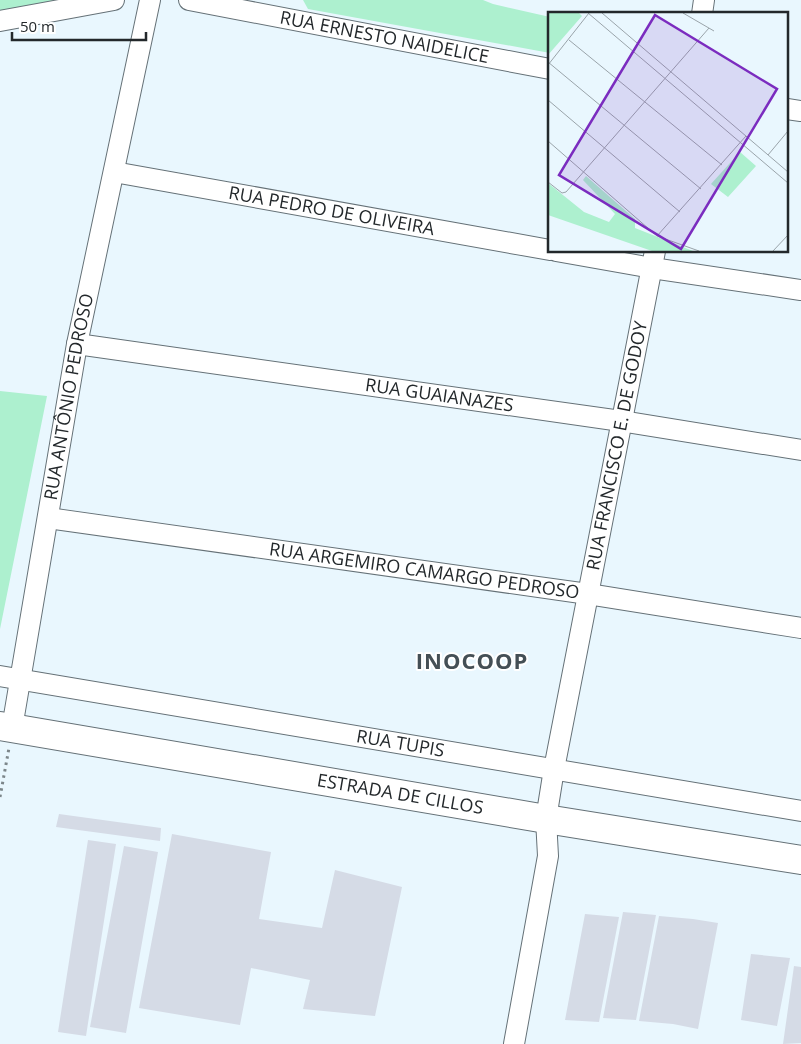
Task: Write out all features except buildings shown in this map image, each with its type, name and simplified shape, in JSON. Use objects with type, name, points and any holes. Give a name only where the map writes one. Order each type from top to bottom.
[{"type":"main road","name":"ESTRADA DE CILLOS","points":[[6,727],[546,819],[801,860]]},
{"type":"street","points":[[0,21],[114,0]]},
{"type":"street","name":"RUA ANTÔNIO PEDROSO","points":[[6,727],[20,679],[77,344],[150,0]]},
{"type":"street","name":"RUA ERNESTO NAIDELICE","points":[[188,0],[548,69]]},
{"type":"street","points":[[788,109],[801,111]]},
{"type":"street","name":"RUA PEDRO DE OLIVEIRA","points":[[114,172],[548,250]]},
{"type":"street","points":[[567,252],[653,260],[801,290]]},
{"type":"street","name":"RUA FRANCISCO E. DE GODOY","points":[[514,1044],[548,856],[546,819],[554,769],[653,260]]},
{"type":"street","name":"RUA GUAIANAZES","points":[[77,344],[621,421],[801,450]]},
{"type":"street","name":"RUA ARGEMIRO CAMARGO PEDROSO","points":[[48,518],[588,594],[801,628]]},
{"type":"street","name":"RUA TUPIS","points":[[0,676],[801,811]]},
{"type":"path","points":[[0,797],[6,727]]},
{"type":"green space","points":[[0,0],[76,0],[0,12]]},
{"type":"green space","points":[[303,0],[483,0],[548,17],[548,53],[308,9]]},
{"type":"green space","points":[[0,391],[47,396],[0,629]]},
{"type":"district","name":"INOCOOP","points":[[472,661]]}]
